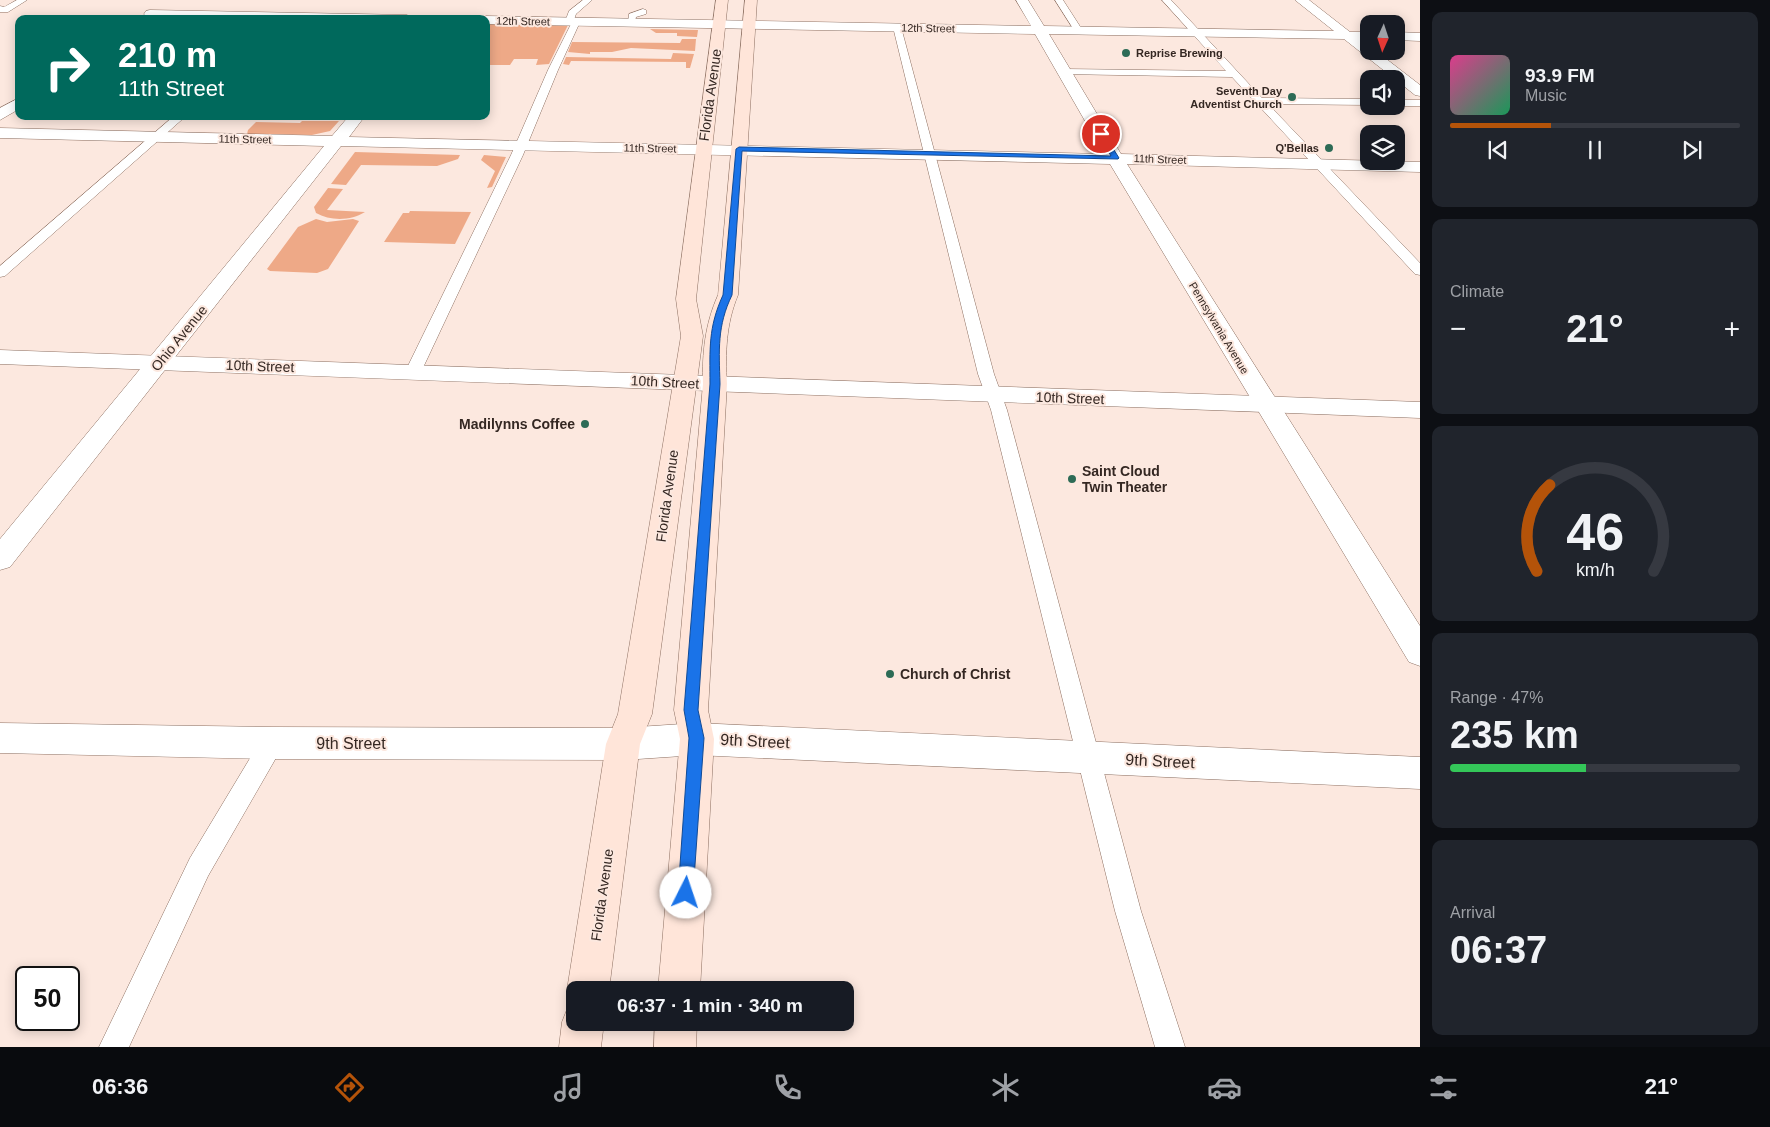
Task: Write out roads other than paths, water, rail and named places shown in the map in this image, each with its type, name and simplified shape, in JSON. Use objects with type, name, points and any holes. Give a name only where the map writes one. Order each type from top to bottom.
[{"type":"main road","name":"Florida Avenue","points":[[589,981],[623,744],[635,714],[692,336],[686,299],[722,0]]},
{"type":"main road","points":[[680,981],[696,738],[691,710],[715,384],[714,337],[719,313],[728,295],[751,0]]},
{"type":"main road","points":[[580,1047],[582,1031]]},
{"type":"main road","points":[[675,1047],[676,1031]]},
{"type":"street","points":[[148,15],[171,0]]},
{"type":"street","name":"Pennsylvania Avenue","points":[[1022,0],[1115,158],[1420,653]]},
{"type":"street","points":[[1301,0],[1420,92]]},
{"type":"street","name":"12th Street","points":[[490,20],[1360,36]]},
{"type":"street","points":[[1405,36],[1420,37]]},
{"type":"street","points":[[0,115],[15,105]]},
{"type":"street","name":"Ohio Avenue","points":[[0,559],[354,120]]},
{"type":"street","name":"11th Street","points":[[0,133],[336,142],[703,148],[1420,167]]},
{"type":"street","name":"10th Street","points":[[0,357],[1420,410]]},
{"type":"street","name":"9th Street","points":[[0,738],[272,743],[623,744],[696,738],[1420,773]]},
{"type":"lane","points":[[0,9],[5,10],[23,0]]},
{"type":"lane","points":[[413,372],[522,145],[573,22],[572,13],[588,0]]},
{"type":"lane","points":[[1059,0],[1079,31]]},
{"type":"lane","points":[[1166,0],[1258,101],[1420,271]]},
{"type":"lane","points":[[631,23],[632,16],[643,12]]},
{"type":"lane","points":[[898,27],[930,154],[931,165],[992,394],[999,410],[1090,757],[1128,911],[1170,1047]]},
{"type":"lane","points":[[1064,72],[1234,74]]},
{"type":"lane","points":[[1258,101],[1360,102]]},
{"type":"lane","points":[[1405,103],[1420,103]]},
{"type":"lane","points":[[0,273],[176,120]]},
{"type":"lane","points":[[114,1047],[199,867],[272,743]]},
{"type":"place","name":"Reprise Brewing","points":[[1126,53]]},
{"type":"place","name":"Seventh Day Adventist Church","points":[[1292,97]]},
{"type":"place","name":"Q'Bellas","points":[[1329,148]]},
{"type":"place","name":"Madilynns Coffee","points":[[585,424]]},
{"type":"place","name":"Saint Cloud Twin Theater","points":[[1072,479]]},
{"type":"place","name":"Church of Christ","points":[[890,674]]}]
